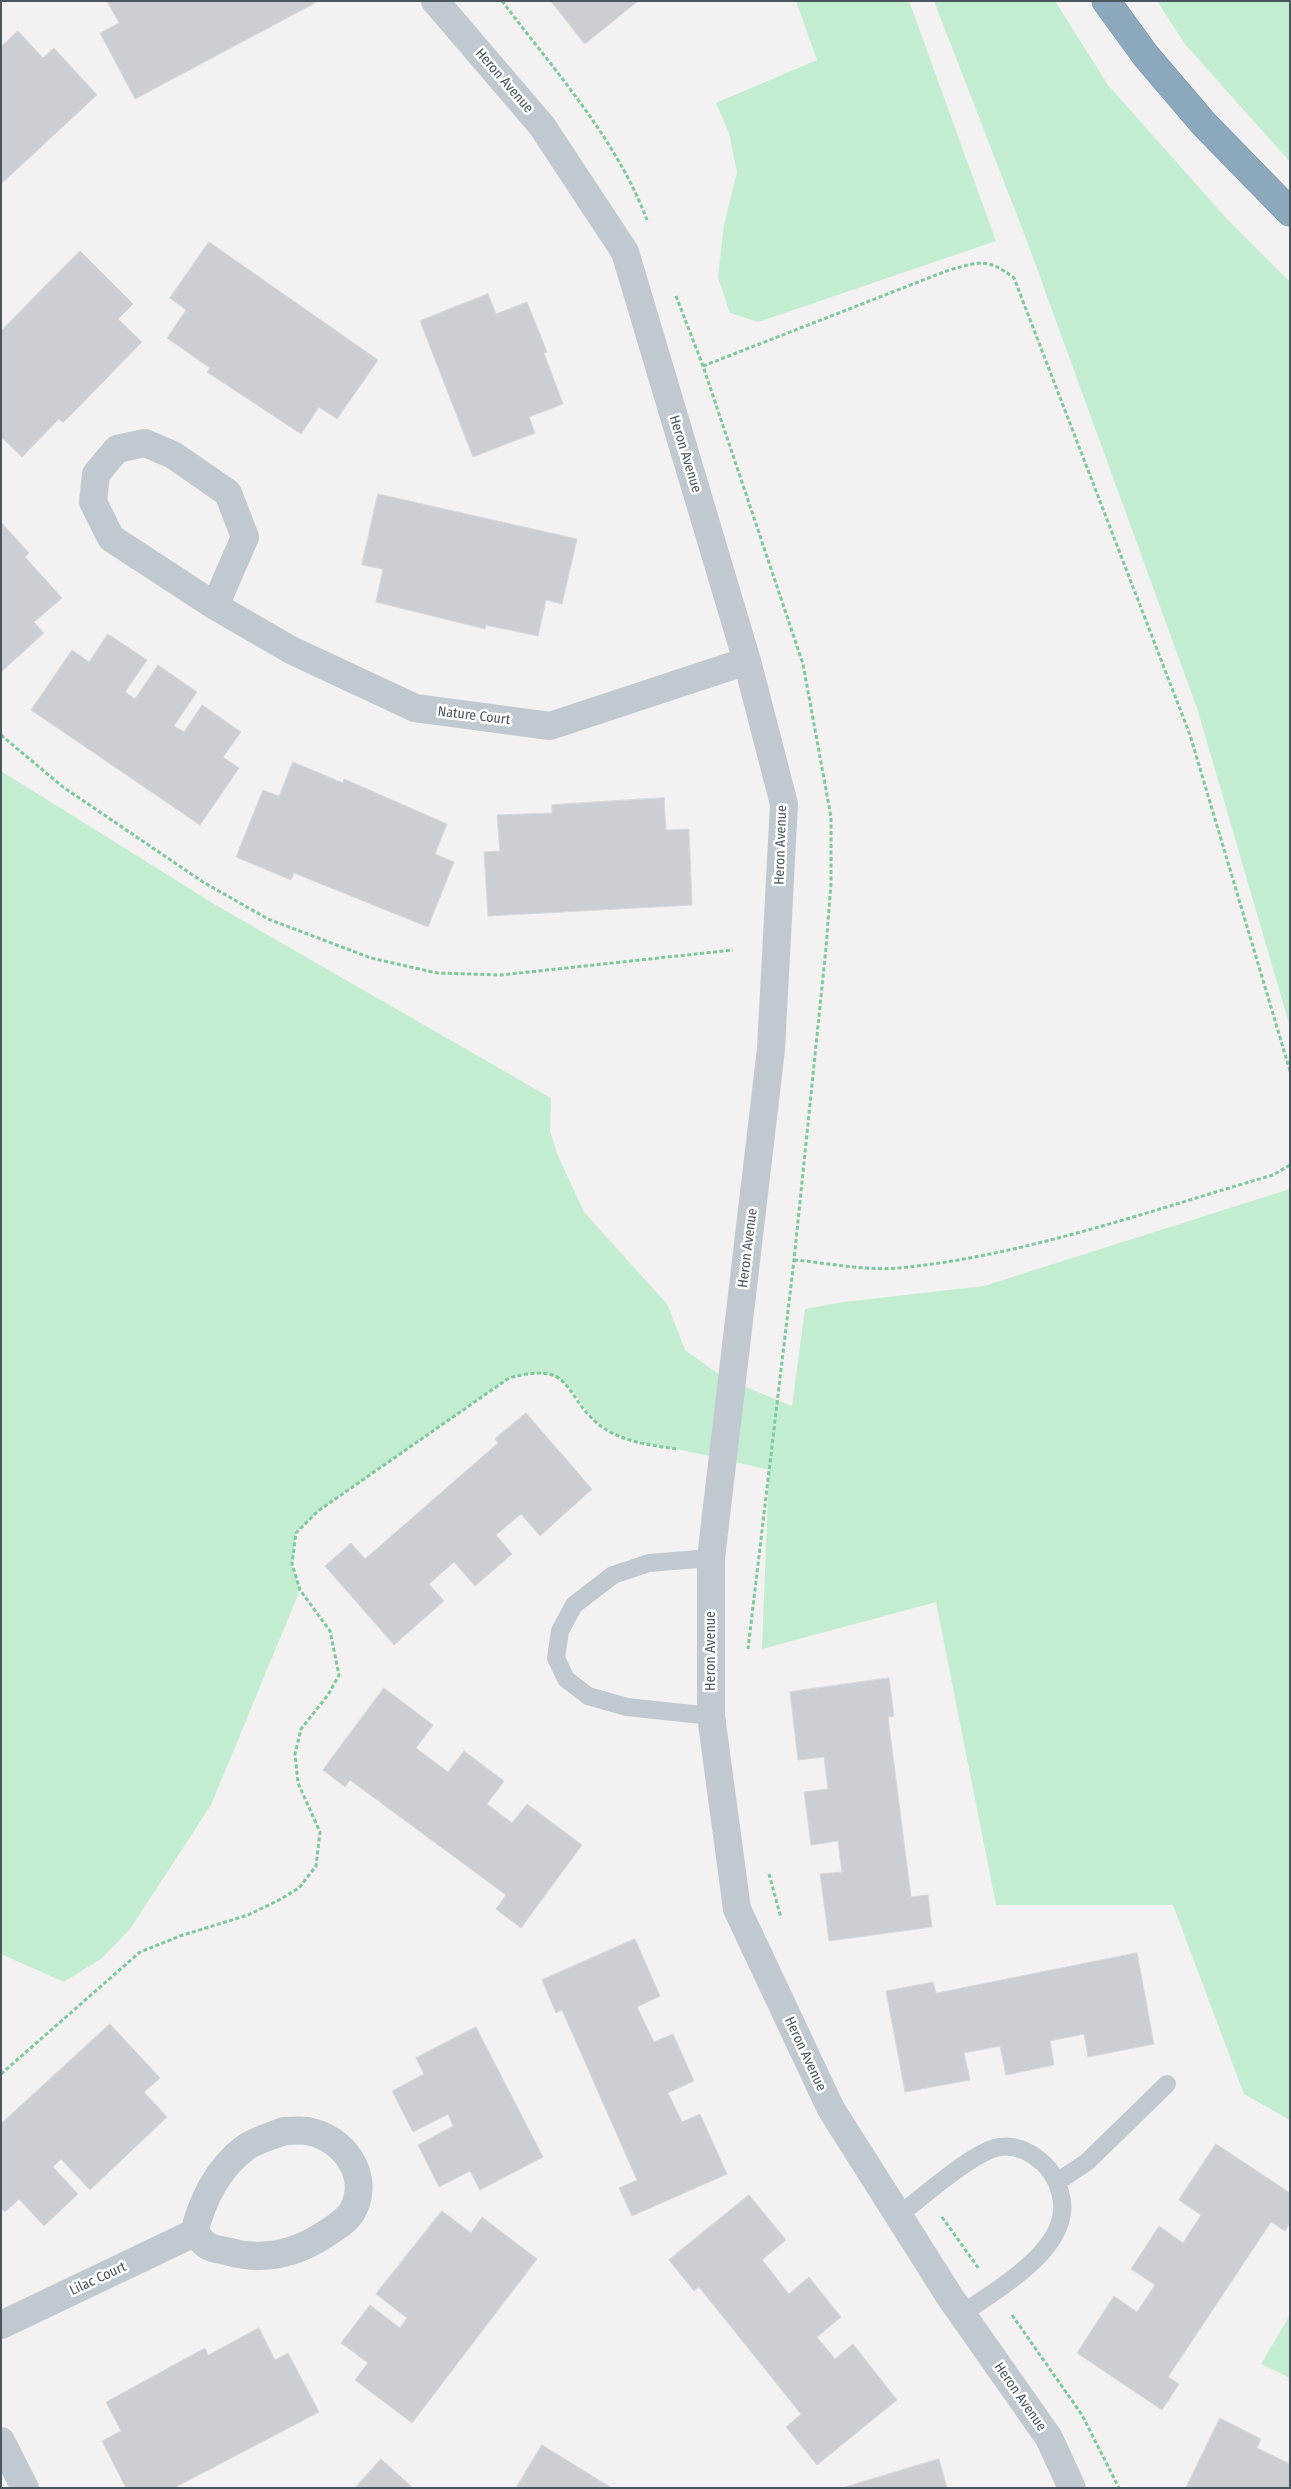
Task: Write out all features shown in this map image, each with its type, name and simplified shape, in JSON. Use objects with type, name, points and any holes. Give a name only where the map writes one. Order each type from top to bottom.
[{"type":"highway","points":[[1106,1],[1146,56],[1204,124],[1290,212]]},
{"type":"street","name":"Heron Avenue","points":[[435,1],[542,126],[625,252],[747,661],[784,804],[771,1049],[711,1558],[711,1716],[736,1909],[831,2109],[962,2314],[1049,2438],[1072,2488]]},
{"type":"street","name":"Nature Court","points":[[215,606],[245,537],[228,493],[174,455],[145,443],[117,449],[96,474],[93,502],[111,538],[215,606],[291,650],[415,708],[550,726],[747,661]]},
{"type":"street","points":[[284,2131],[308,2131],[328,2140],[349,2155],[358,2174],[359,2189],[352,2210],[339,2225],[315,2241],[294,2250],[268,2257],[241,2256],[208,2246],[194,2233],[201,2206],[221,2172],[245,2147],[284,2131]]},
{"type":"street","name":"Lilac Court","points":[[1,2325],[194,2233]]},
{"type":"street","points":[[1,2441],[25,2488]]},
{"type":"lane","points":[[711,1558],[649,1563],[612,1574],[574,1605],[560,1631],[556,1658],[566,1679],[588,1696],[628,1707],[711,1716]]},
{"type":"lane","points":[[1057,2182],[1087,2162],[1167,2084]]},
{"type":"lane","points":[[899,2215],[978,2156],[994,2148],[1007,2146],[1021,2149],[1036,2157],[1049,2168],[1057,2182],[1062,2199],[1059,2229],[1050,2244],[1039,2256],[962,2314]]},
{"type":"path","points":[[703,366],[957,268],[981,262],[998,267],[1014,278],[1190,735],[1290,1071]]},
{"type":"path","points":[[1,735],[63,787],[203,882],[268,919],[371,958],[437,973],[502,975],[733,950]]},
{"type":"path","points":[[747,1655],[794,1260],[897,1268],[954,1260],[1051,1240],[1273,1175],[1290,1165]]},
{"type":"path","points":[[1,2074],[140,1952],[180,1936],[248,1915],[271,1904],[299,1888],[316,1866],[320,1832],[298,1783],[295,1754],[301,1729],[328,1695],[338,1675],[330,1631],[300,1590],[292,1564],[296,1533],[318,1511],[509,1378],[530,1372],[555,1375],[570,1387],[598,1424],[620,1436],[642,1444],[677,1449]]},
{"type":"path","points":[[768,1872],[783,1925]]},
{"type":"path","points":[[927,2194],[1082,2415],[1119,2488]]},
{"type":"green space","points":[[796,1],[909,1],[996,241],[758,322],[730,313],[718,277],[724,225],[737,172],[729,133],[716,103],[817,60]]},
{"type":"green space","points":[[934,1],[1055,1],[1108,85],[1227,219],[1290,282],[1290,1027],[1197,708],[1028,244]]},
{"type":"green space","points":[[1157,1],[1290,1],[1290,162],[1185,44]]},
{"type":"green space","points":[[1,771],[219,907],[551,1098],[550,1131],[558,1156],[584,1212],[667,1304],[685,1350],[724,1378],[792,1406],[805,1309],[844,1302],[984,1286],[1290,1189],[1290,2120],[1244,2094],[1173,1905],[996,1905],[936,1602],[762,1649],[769,1470],[688,1451],[641,1443],[620,1436],[603,1426],[563,1381],[551,1375],[533,1374],[509,1378],[318,1511],[296,1533],[292,1564],[300,1590],[211,1805],[130,1929],[102,1958],[64,1982],[1,1954]]},
{"type":"green space","points":[[1290,2315],[1290,2378],[1261,2364]]},
{"type":"building","points":[[107,1],[314,1],[315,3],[135,99],[100,33],[119,23]]},
{"type":"building","points":[[551,1],[638,1],[585,44]]},
{"type":"building","points":[[18,31],[43,58],[54,48],[97,95],[1,184],[1,47]]},
{"type":"building","points":[[209,242],[378,360],[337,419],[319,407],[301,434],[207,372],[210,368],[167,338],[186,310],[170,298]]},
{"type":"building","points":[[80,251],[133,304],[118,319],[142,342],[63,423],[59,419],[22,457],[1,437],[1,331]]},
{"type":"building","points":[[488,294],[496,314],[527,302],[547,352],[544,353],[563,404],[529,417],[535,433],[473,457],[420,321]]},
{"type":"building","points":[[378,494],[577,539],[562,604],[546,600],[538,636],[486,625],[485,629],[376,602],[383,569],[362,565]]},
{"type":"building","points":[[1,522],[29,553],[25,557],[62,598],[34,622],[44,633],[1,672]]},
{"type":"building","points":[[108,634],[147,660],[125,692],[135,699],[158,665],[197,692],[174,726],[184,732],[202,705],[241,732],[223,757],[239,768],[200,825],[31,710],[72,650],[89,662]]},
{"type":"building","points":[[293,762],[343,783],[344,779],[447,824],[435,854],[454,862],[428,927],[294,873],[291,880],[236,857],[263,790],[279,796]]},
{"type":"building","points":[[664,798],[666,830],[689,829],[692,905],[488,916],[484,852],[500,851],[497,815],[552,813],[552,805]]},
{"type":"building","points":[[526,1413],[592,1489],[540,1536],[521,1514],[496,1535],[512,1554],[475,1586],[454,1562],[429,1584],[444,1601],[394,1645],[325,1566],[351,1543],[365,1559],[498,1443],[495,1439]]},
{"type":"building","points":[[889,1678],[894,1716],[888,1717],[911,1897],[928,1895],[932,1927],[829,1941],[820,1874],[842,1872],[838,1841],[811,1845],[804,1792],[828,1789],[824,1757],[798,1760],[790,1692]]},
{"type":"building","points":[[384,1688],[433,1725],[416,1748],[448,1772],[464,1751],[504,1781],[487,1804],[512,1823],[527,1804],[582,1845],[521,1928],[496,1909],[506,1895],[350,1780],[345,1787],[323,1770]]},
{"type":"building","points":[[635,1939],[660,1996],[637,2007],[654,2042],[673,2034],[694,2081],[668,2093],[682,2122],[700,2114],[727,2174],[632,2216],[619,2188],[637,2180],[562,2010],[556,2013],[542,1980]]},
{"type":"building","points":[[1137,1953],[1154,2044],[1088,2057],[1084,2034],[1050,2041],[1054,2065],[1006,2075],[1000,2046],[964,2053],[970,2080],[905,2092],[886,1991],[933,1982],[936,1993]]},
{"type":"building","points":[[110,2024],[160,2078],[144,2092],[167,2117],[90,2190],[61,2159],[53,2167],[78,2194],[44,2226],[19,2199],[5,2212],[1,2208],[1,2124]]},
{"type":"building","points":[[476,2027],[543,2157],[480,2190],[470,2171],[439,2187],[418,2145],[453,2126],[448,2114],[413,2132],[392,2091],[424,2074],[416,2058]]},
{"type":"building","points":[[1216,2144],[1290,2193],[1290,2223],[1285,2231],[1271,2222],[1168,2377],[1179,2384],[1162,2410],[1077,2353],[1114,2296],[1137,2312],[1155,2285],[1131,2269],[1159,2226],[1183,2243],[1201,2215],[1179,2200]]},
{"type":"building","points":[[749,2195],[786,2240],[762,2260],[789,2294],[809,2277],[841,2317],[817,2337],[835,2359],[853,2344],[897,2400],[817,2465],[786,2427],[801,2414],[699,2287],[694,2291],[669,2260]]},
{"type":"building","points":[[442,2211],[471,2233],[482,2217],[537,2259],[412,2423],[355,2380],[368,2363],[341,2343],[370,2305],[400,2328],[407,2318],[376,2294]]},
{"type":"building","points":[[259,2328],[275,2360],[288,2353],[319,2412],[174,2488],[126,2488],[102,2441],[121,2431],[106,2402],[205,2348],[208,2355]]},
{"type":"building","points":[[1220,2418],[1261,2439],[1257,2448],[1290,2464],[1290,2488],[1186,2488]]},
{"type":"building","points":[[542,2445],[612,2488],[516,2488]]},
{"type":"building","points":[[381,2459],[413,2488],[355,2488]]},
{"type":"building","points":[[939,2459],[947,2488],[842,2488]]}]
